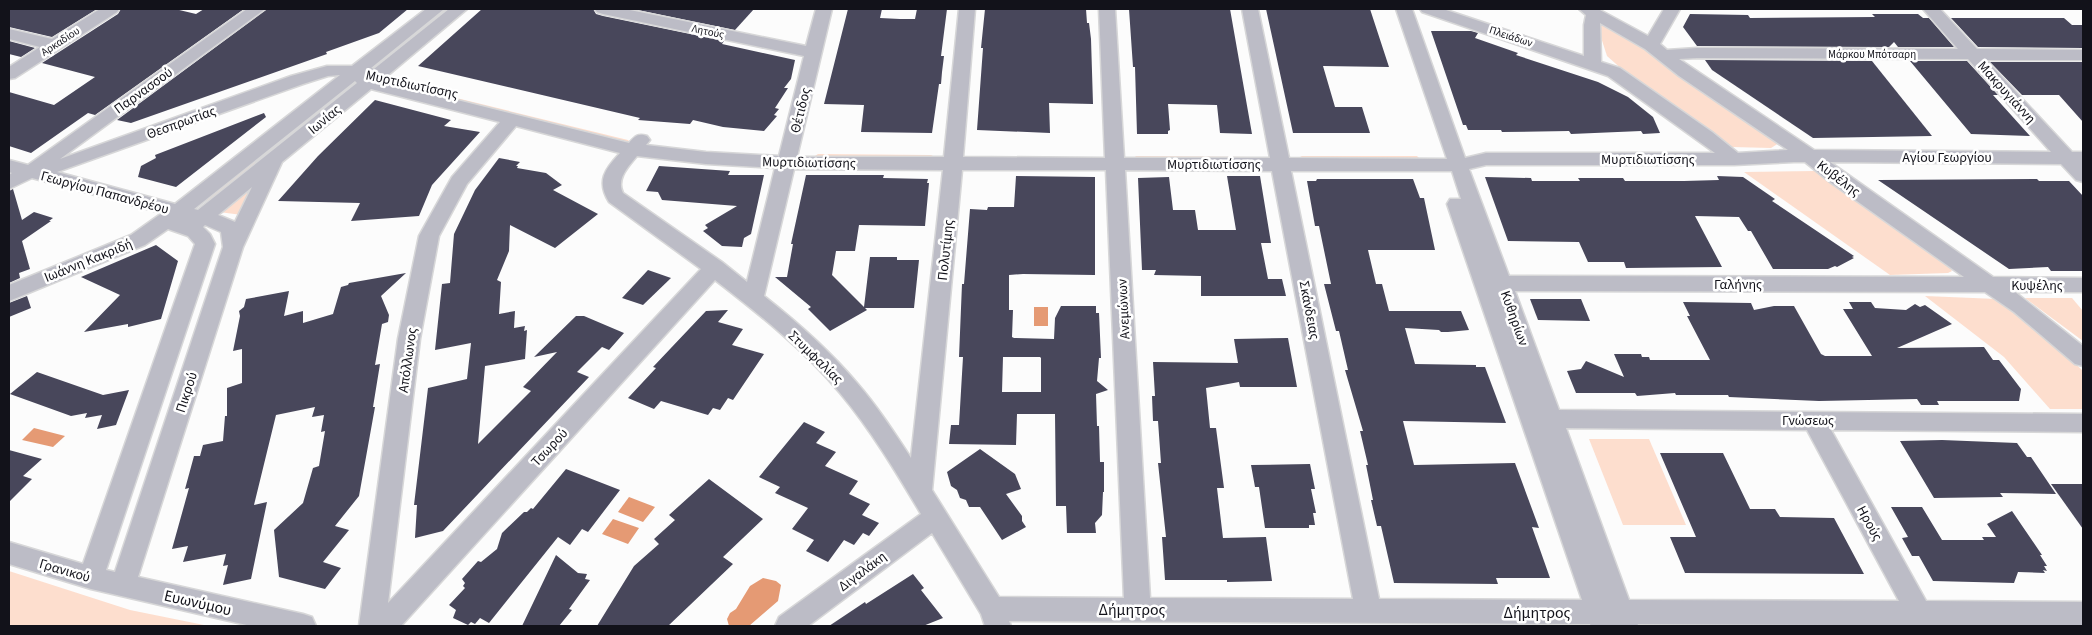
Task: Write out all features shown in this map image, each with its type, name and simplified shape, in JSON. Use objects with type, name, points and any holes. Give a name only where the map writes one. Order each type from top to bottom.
[{"type":"street","name":"Αρκαδίου","points":[[9,74],[111,9]]},
{"type":"street","name":"Παρνασσού","points":[[14,176],[75,139],[257,9]]},
{"type":"street","name":"Ιωνίας","points":[[183,220],[276,158],[367,76],[436,9]]},
{"type":"street","name":"Ιωνίας","points":[[183,220],[367,76],[458,9]]},
{"type":"street","name":"Λητούς","points":[[603,9],[814,53]]},
{"type":"street","name":"Θέτιδος","points":[[753,298],[824,9]]},
{"type":"street","name":"Πολυτίμης","points":[[920,490],[967,9]]},
{"type":"street","name":"Ανεμώνων","points":[[1107,9],[1138,610]]},
{"type":"street","name":"Σκάνδειας","points":[[1250,9],[1368,611]]},
{"type":"street","name":"Κυθηρίων","points":[[1391,9],[1449,158],[1613,619]]},
{"type":"street","name":"Κυθηρίων","points":[[1404,9],[1449,158]]},
{"type":"street","name":"Πλειάδων","points":[[1428,9],[1593,63],[1614,72],[1706,136],[1734,159]]},
{"type":"street","points":[[1656,50],[1672,9]]},
{"type":"street","name":"Μακρυγιάννη","points":[[1931,9],[1972,54],[2075,158],[2083,176]]},
{"type":"street","points":[[1591,12],[1593,63]]},
{"type":"street","name":"Κυβέλης","points":[[1591,12],[1656,50],[1811,156],[1837,178],[1992,285],[2083,358]]},
{"type":"street","points":[[9,34],[54,45]]},
{"type":"street","name":"Μάρκου Μπότσαρη","points":[[1656,50],[1697,53],[2083,55]]},
{"type":"street","name":"Θεσπρωτίας","points":[[14,176],[60,166],[297,80],[327,71],[340,70],[367,76]]},
{"type":"street","name":"Μυρτιδιωτίσσης","points":[[367,76],[511,120],[637,144],[789,156],[1486,159],[1734,159],[1811,156]]},
{"type":"street","name":"Μυρτιδιωτίσσης","points":[[367,76],[637,144]]},
{"type":"street","name":"Απόλλωνος","points":[[372,626],[409,339],[429,236],[459,181],[511,120]]},
{"type":"street","points":[[75,139],[108,149]]},
{"type":"street","name":"Στυμφαλίας","points":[[637,144],[613,174],[610,185],[611,191],[616,197],[715,267],[753,298],[841,379],[876,424],[920,490],[995,618]]},
{"type":"street","name":"Αγίου Γεωργίου","points":[[1811,156],[2075,158]]},
{"type":"street","name":"Πικρού","points":[[122,585],[233,247],[276,158]]},
{"type":"street","name":"Γεωργίου Παπανδρέου","points":[[14,176],[183,220]]},
{"type":"street","points":[[183,220],[219,222],[232,228],[233,247]]},
{"type":"street","points":[[91,578],[205,244],[203,238],[183,220]]},
{"type":"street","name":"Ιωάννη Κακριδή","points":[[9,293],[183,220]]},
{"type":"street","name":"Τσωρού","points":[[384,626],[715,267]]},
{"type":"street","name":"Γαλήνης","points":[[1494,283],[1992,285]]},
{"type":"street","name":"Κυψέλης","points":[[1992,285],[2079,290]]},
{"type":"street","name":"Γνώσεως","points":[[1543,419],[2083,422]]},
{"type":"street","name":"Ηρούς","points":[[1813,420],[1923,620]]},
{"type":"street","name":"Διγαλάκη","points":[[788,626],[935,517]]},
{"type":"street","name":"Γρανικού","points":[[9,553],[91,578],[122,585]]},
{"type":"street","name":"Ευωνύμου","points":[[122,585],[303,626]]},
{"type":"street","name":"Δήμητρος","points":[[995,618],[1138,610],[1368,611],[1613,619],[1923,620],[2083,614]]},
{"type":"shaded area","points":[[1607,23],[1614,26],[1779,143],[1771,148],[1732,147],[1624,71],[1607,56],[1598,28]]},
{"type":"shaded area","points":[[344,88],[350,88],[351,91],[210,201],[203,200]]},
{"type":"shaded area","points":[[436,93],[628,140],[630,142],[433,95]]},
{"type":"shaded area","points":[[818,154],[931,155],[935,157],[816,158],[815,156]]},
{"type":"shaded area","points":[[1136,156],[1256,157],[1258,158],[1137,159]]},
{"type":"shaded area","points":[[1417,156],[1419,158],[1418,160],[1303,159],[1300,157]]},
{"type":"shaded area","points":[[1815,171],[1947,264],[1952,271],[1948,273],[1890,275],[1744,172]]},
{"type":"shaded area","points":[[262,178],[242,215],[219,212]]},
{"type":"shaded area","points":[[1925,296],[1997,299],[2057,346],[2083,371],[2083,409],[2050,409],[2004,357]]},
{"type":"shaded area","points":[[2025,298],[2072,298],[2083,311],[2083,341]]},
{"type":"shaded area","points":[[1034,307],[1048,307],[1048,326],[1034,326]]},
{"type":"shaded area","points":[[34,428],[65,436],[53,447],[22,440]]},
{"type":"shaded area","points":[[1589,439],[1649,439],[1686,525],[1623,525]]},
{"type":"shaded area","points":[[629,497],[655,507],[643,522],[618,512]]},
{"type":"shaded area","points":[[613,519],[639,528],[628,544],[602,534]]},
{"type":"shaded area","points":[[9,571],[130,610],[209,626],[9,626]]},
{"type":"shaded area","points":[[763,578],[776,581],[781,585],[778,601],[749,626],[729,626],[727,619],[730,613],[736,609],[750,586]]},
{"type":"building","points":[[9,9],[97,9],[52,37],[9,27]]},
{"type":"building","points":[[121,9],[175,9],[196,14],[204,9],[244,9],[95,115],[88,113],[31,153],[9,146],[9,92],[54,105],[95,77],[42,63],[118,14]]},
{"type":"building","points":[[267,9],[408,9],[379,33],[326,52],[327,54],[131,123],[117,120]]},
{"type":"building","points":[[482,9],[593,9],[596,14],[603,16],[724,41],[722,44],[795,60],[791,79],[784,88],[788,88],[775,108],[779,109],[774,115],[777,116],[764,131],[723,127],[693,120],[690,124],[638,120],[640,118],[418,66]]},
{"type":"building","points":[[633,9],[754,9],[735,30]]},
{"type":"building","points":[[848,9],[882,9],[880,18],[915,19],[917,9],[947,9],[941,56],[944,56],[941,84],[939,84],[932,133],[861,132],[864,105],[824,104]]},
{"type":"building","points":[[985,9],[1086,9],[1091,39],[1093,104],[1049,103],[1050,133],[977,130]]},
{"type":"building","points":[[1129,9],[1230,9],[1252,134],[1220,133],[1217,105],[1168,104],[1170,130],[1168,134],[1137,134],[1135,67],[1133,67]]},
{"type":"building","points":[[1266,9],[1370,9],[1389,67],[1323,66],[1335,107],[1362,107],[1370,133],[1293,133]]},
{"type":"building","points":[[1690,14],[1748,15],[1750,18],[1875,17],[1872,14],[1918,14],[1923,18],[1929,18],[1954,47],[1898,47],[1894,42],[1889,47],[1697,46],[1683,27]]},
{"type":"building","points":[[1951,18],[2064,18],[2072,25],[2083,25],[2083,48],[1978,47]]},
{"type":"building","points":[[1431,31],[1471,31],[1478,33],[1475,38],[1518,53],[1516,55],[1598,82],[1628,97],[1653,117],[1660,133],[1643,134],[1641,131],[1571,134],[1569,131],[1502,132],[1501,130],[1468,130],[1466,125],[1463,125]]},
{"type":"building","points":[[9,41],[35,48],[21,57],[9,54]]},
{"type":"building","points":[[1705,60],[1872,61],[1932,136],[1813,138],[1712,70]]},
{"type":"building","points":[[1910,61],[1967,61],[1998,95],[1993,95],[2030,136],[1971,134]]},
{"type":"building","points":[[1990,62],[2083,62],[2083,122],[2059,95],[2022,95]]},
{"type":"building","points":[[375,100],[451,120],[444,126],[480,132],[432,185],[419,216],[351,221],[360,203],[278,201],[318,156]]},
{"type":"building","points":[[264,113],[266,117],[176,187],[138,177],[141,166],[156,158],[155,155]]},
{"type":"building","points":[[499,158],[520,162],[516,166],[518,166],[517,168],[546,173],[562,185],[553,190],[598,214],[555,248],[510,225],[509,251],[497,280],[501,282],[499,314],[515,311],[514,328],[525,326],[524,331],[527,330],[525,359],[485,366],[478,444],[531,391],[523,387],[557,352],[534,357],[576,316],[584,316],[624,333],[609,350],[602,347],[577,372],[589,377],[443,531],[415,538],[417,505],[414,505],[428,388],[467,379],[471,343],[435,350],[442,284],[450,283],[454,234],[475,190]]},
{"type":"building","points":[[659,166],[730,171],[728,175],[764,175],[751,234],[744,238],[742,247],[722,246],[703,231],[708,228],[705,225],[737,206],[662,200],[658,192],[646,191]]},
{"type":"building","points":[[806,175],[884,175],[883,178],[928,179],[925,226],[859,225],[855,251],[836,251],[832,275],[864,307],[870,257],[897,257],[897,260],[919,260],[914,308],[865,308],[867,310],[830,331],[808,309],[811,307],[775,277],[787,277],[793,244],[791,244]]},
{"type":"building","points":[[1016,176],[1095,177],[1095,275],[1009,275],[1009,310],[1013,310],[1012,337],[1014,338],[1054,339],[1055,318],[1061,306],[1096,306],[1096,313],[1099,313],[1101,358],[1099,358],[1097,381],[1108,390],[1096,394],[1100,462],[1104,462],[1104,492],[1102,515],[1095,523],[1096,533],[1067,533],[1066,506],[1056,506],[1055,414],[1017,414],[1016,445],[949,444],[951,425],[959,425],[963,357],[959,357],[962,284],[964,284],[970,209],[987,210],[988,207],[1014,207]],"holes":[[[1003,357],[1040,357],[1041,392],[1002,392]]]},
{"type":"building","points":[[1227,176],[1260,176],[1271,243],[1261,243],[1268,279],[1282,279],[1286,296],[1201,296],[1201,276],[1154,275],[1156,270],[1142,270],[1138,178],[1169,177],[1173,210],[1195,210],[1198,230],[1236,230]]},
{"type":"building","points":[[1717,176],[1743,177],[1775,199],[1772,201],[1854,256],[1852,257],[1854,258],[1837,267],[1828,269],[1773,269],[1751,231],[1748,231],[1739,217],[1695,216],[1722,267],[1626,268],[1624,262],[1588,262],[1579,242],[1508,241],[1485,177],[1531,178],[1532,181],[1580,181],[1578,178],[1623,178],[1625,181],[1684,181],[1719,180]]},
{"type":"building","points":[[1317,179],[1413,179],[1420,198],[1424,198],[1435,250],[1368,250],[1376,284],[1382,284],[1389,311],[1461,311],[1469,330],[1441,332],[1439,330],[1405,328],[1415,364],[1476,365],[1476,367],[1485,367],[1506,423],[1403,421],[1414,465],[1515,463],[1539,528],[1532,527],[1550,578],[1496,578],[1498,584],[1394,583],[1381,526],[1377,526],[1371,500],[1373,500],[1366,465],[1368,465],[1360,431],[1363,431],[1345,370],[1348,370],[1339,331],[1336,331],[1324,284],[1331,284],[1319,226],[1315,226],[1307,181],[1316,181]]},
{"type":"building","points":[[2037,179],[2039,181],[2069,181],[2083,196],[2083,271],[2051,271],[2048,267],[2009,269],[1878,180]]},
{"type":"building","points":[[13,189],[22,220],[34,212],[53,218],[22,241],[30,269],[19,273],[20,278],[9,283],[9,191]]},
{"type":"building","points":[[156,245],[178,261],[161,319],[128,327],[128,324],[84,332],[120,295],[81,277]]},
{"type":"building","points":[[648,270],[671,278],[643,305],[622,298]]},
{"type":"building","points":[[406,273],[381,296],[389,315],[388,322],[382,324],[375,365],[380,364],[373,407],[375,407],[359,496],[335,526],[349,530],[323,562],[341,568],[325,589],[279,577],[274,530],[303,503],[313,468],[319,466],[325,431],[321,432],[324,415],[312,417],[315,407],[276,415],[254,505],[267,502],[251,579],[223,585],[228,565],[223,566],[226,554],[183,562],[188,546],[172,549],[189,488],[185,489],[194,456],[200,456],[203,445],[223,441],[225,416],[227,416],[227,388],[242,383],[242,349],[233,351],[240,316],[239,311],[244,307],[246,299],[289,291],[284,316],[303,311],[303,323],[333,314],[341,287],[349,283]]},
{"type":"building","points":[[27,296],[31,308],[9,317],[9,303]]},
{"type":"building","points":[[1530,299],[1581,299],[1590,321],[1538,320]]},
{"type":"building","points":[[1683,302],[1751,303],[1754,310],[1774,306],[1794,306],[1821,354],[1825,356],[1872,356],[1843,309],[1853,309],[1849,302],[1871,302],[1875,308],[1906,310],[1915,304],[1920,307],[1925,305],[1952,324],[1897,348],[1984,347],[1993,360],[1999,360],[2021,389],[2019,401],[1937,401],[1939,405],[1921,405],[1917,399],[1819,401],[1729,397],[1728,395],[1676,395],[1675,393],[1637,396],[1635,393],[1576,393],[1567,371],[1581,369],[1586,361],[1624,377],[1614,354],[1641,354],[1642,357],[1649,357],[1650,360],[1710,360],[1687,316],[1690,316]]},
{"type":"building","points":[[728,310],[718,322],[743,329],[732,345],[764,354],[733,400],[728,398],[720,410],[713,408],[708,415],[661,401],[654,409],[628,398],[656,368],[653,367],[706,311]]},
{"type":"building","points":[[1288,338],[1297,387],[1240,387],[1239,382],[1206,388],[1210,428],[1216,428],[1224,488],[1217,488],[1223,538],[1266,537],[1272,581],[1165,580],[1162,537],[1166,537],[1158,463],[1161,463],[1158,421],[1153,421],[1152,396],[1155,396],[1153,362],[1238,363],[1234,339]]},
{"type":"building","points":[[37,372],[103,395],[129,390],[116,425],[97,429],[102,415],[85,418],[87,413],[71,416],[10,394]]},
{"type":"building","points":[[804,422],[825,432],[816,443],[836,452],[825,466],[858,481],[849,494],[870,504],[862,515],[879,523],[869,536],[863,533],[854,545],[844,540],[828,562],[806,551],[814,540],[792,529],[808,508],[775,493],[780,487],[759,477]]},
{"type":"building","points":[[1942,440],[2017,443],[2027,457],[2031,457],[2056,494],[2000,493],[2003,497],[1934,498],[1900,441]]},
{"type":"building","points":[[980,449],[1015,474],[1021,489],[1006,494],[1022,516],[1022,521],[1026,527],[1002,540],[980,507],[969,507],[966,500],[960,498],[957,490],[951,486],[947,472]]},
{"type":"building","points":[[9,450],[42,459],[23,476],[32,479],[9,502]]},
{"type":"building","points":[[1660,453],[1723,453],[1750,509],[1775,509],[1780,517],[1834,518],[1864,574],[1685,573],[1670,537],[1696,537]]},
{"type":"building","points":[[1310,464],[1315,489],[1311,489],[1316,513],[1313,513],[1315,525],[1309,525],[1309,528],[1265,528],[1259,487],[1255,487],[1251,465]]},
{"type":"building","points":[[566,469],[620,490],[588,532],[582,529],[570,545],[558,537],[489,623],[480,618],[475,624],[471,622],[468,625],[453,618],[456,610],[449,605],[465,588],[463,586],[465,583],[462,579],[478,561],[481,562],[497,549],[502,533],[524,512],[531,508],[533,509]]},
{"type":"building","points":[[709,479],[763,519],[723,557],[733,564],[668,626],[597,626],[634,566],[659,544],[654,539],[675,520],[669,515]]},
{"type":"building","points":[[2051,484],[2083,484],[2083,529]]},
{"type":"building","points":[[1891,507],[1922,507],[1942,540],[1984,540],[1982,537],[1996,537],[1987,524],[2012,511],[2042,555],[2040,555],[2047,566],[2044,566],[2047,571],[2043,570],[2045,573],[2018,572],[2014,583],[1933,581],[1919,556],[1912,556],[1902,538],[1908,537]]},
{"type":"building","points":[[556,555],[578,573],[587,574],[585,579],[590,580],[569,609],[572,610],[559,626],[522,626]]},
{"type":"building","points":[[913,574],[924,588],[921,590],[943,618],[923,626],[829,626],[865,602],[866,604]]}]
